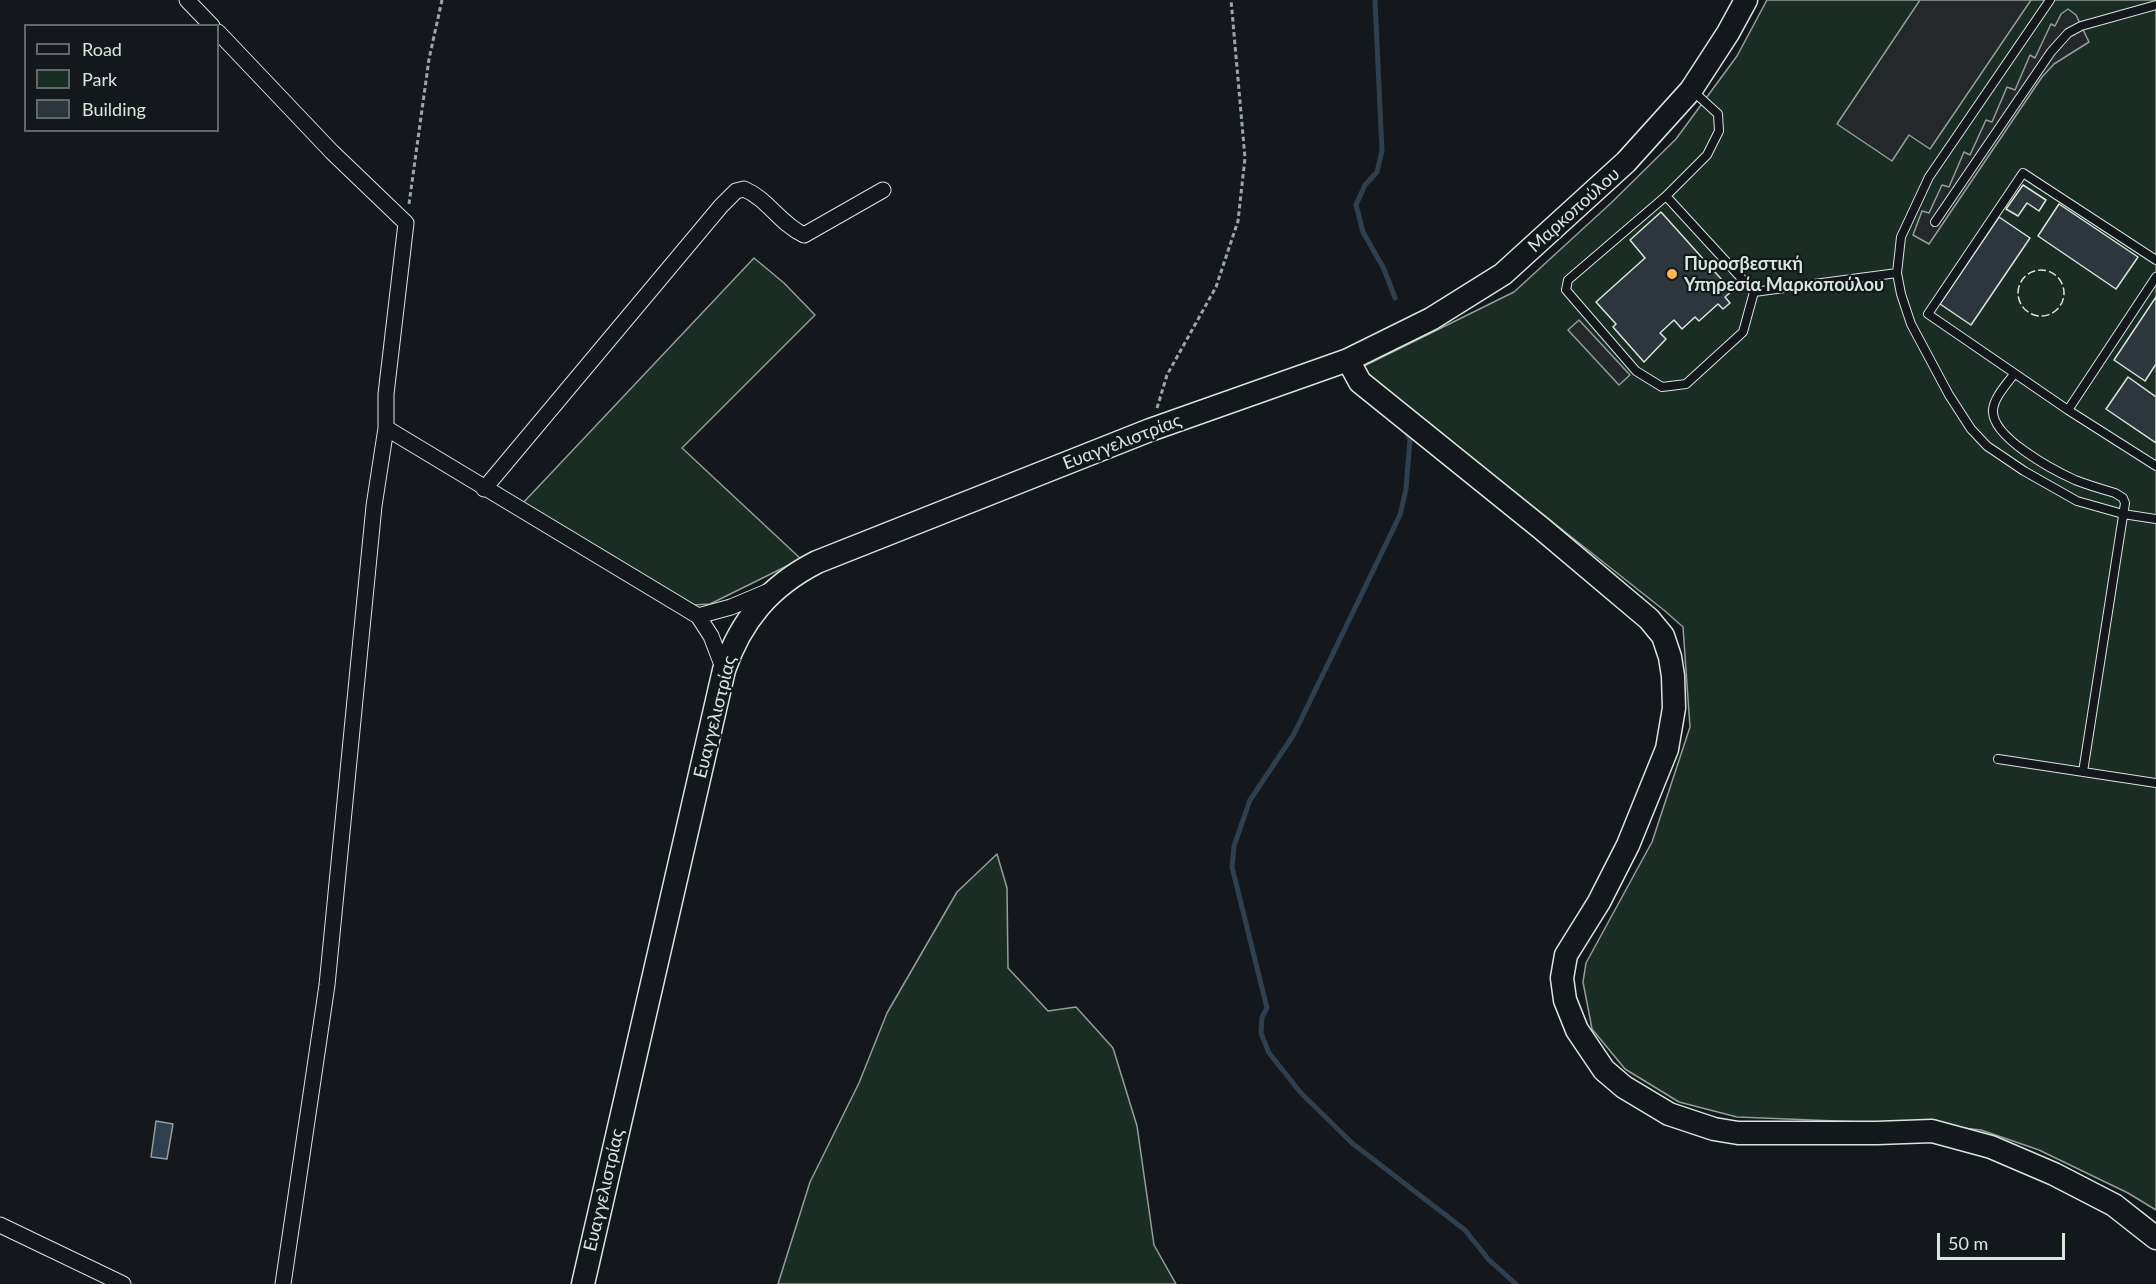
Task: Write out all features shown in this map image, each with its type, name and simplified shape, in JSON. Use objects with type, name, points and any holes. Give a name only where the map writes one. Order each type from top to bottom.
[{"type":"main road","name":"Μαρκοπούλου","points":[[1348,360],[1431,319],[1503,274],[1626,162],[1691,90],[1728,33],[1746,0]]},
{"type":"main road","name":"Ευαγγελιστρίας","points":[[583,1284],[724,670],[732,646],[745,624],[775,589],[795,573],[817,562],[1150,430],[1348,360]]},
{"type":"main road","points":[[1348,360],[1360,382],[1541,528],[1649,619],[1663,636],[1667,646],[1673,676],[1674,708],[1667,749],[1628,844],[1599,902],[1566,955],[1562,978],[1565,1000],[1577,1030],[1604,1070],[1624,1087],[1669,1114],[1714,1129],[1749,1133],[1932,1131],[1990,1147],[2054,1174],[2114,1205],[2156,1238]]},
{"type":"street","points":[[188,0],[210,24]]},
{"type":"street","points":[[219,33],[332,152],[406,223],[386,394],[386,428],[374,506],[327,985],[283,1284]]},
{"type":"street","points":[[484,489],[736,191],[744,189],[756,194],[793,230],[804,235],[883,190]]},
{"type":"street","points":[[386,428],[698,616],[711,636],[724,670]]},
{"type":"street","points":[[698,616],[730,607],[775,589]]},
{"type":"street","points":[[0,1226],[123,1284]]},
{"type":"lane","points":[[2050,0],[1929,177],[1900,237],[1897,273],[1901,294],[1911,324],[1949,395],[1971,429],[1987,446],[2024,471],[2077,501],[2123,514],[2156,519]]},
{"type":"lane","points":[[1935,222],[2051,52],[2068,33],[2081,26],[2156,5]]},
{"type":"lane","points":[[1691,90],[1718,114],[1719,130],[1707,155],[1666,195],[1568,280],[1566,290],[1636,371],[1662,387],[1686,384],[1743,332],[1754,292]]},
{"type":"lane","points":[[2156,260],[2023,173],[1928,314],[2014,374],[2156,466]]},
{"type":"lane","points":[[1666,195],[1754,292]]},
{"type":"lane","points":[[1754,292],[1897,273]]},
{"type":"lane","points":[[2068,410],[2156,277]]},
{"type":"lane","points":[[2014,374],[1996,401],[1993,410],[1995,422],[2005,434],[2024,450],[2059,472],[2123,498],[2125,503],[2083,772]]},
{"type":"lane","points":[[1998,759],[2156,783]]},
{"type":"path","points":[[406,223],[429,59],[442,0]]},
{"type":"path","points":[[1150,430],[1167,375],[1216,287],[1238,221],[1245,158],[1231,0]]},
{"type":"green space","points":[[1767,0],[2156,0],[2156,1210],[2128,1193],[2039,1150],[1981,1130],[1936,1125],[1737,1117],[1679,1102],[1625,1069],[1592,1029],[1583,982],[1586,963],[1652,842],[1690,727],[1683,627],[1360,368],[1514,292],[1611,203],[1676,139],[1737,56]]},
{"type":"green space","points":[[754,258],[784,283],[815,315],[682,448],[801,559],[710,604],[693,605],[522,504]]},
{"type":"green space","points":[[997,854],[1007,888],[1008,968],[1048,1011],[1076,1007],[1113,1048],[1137,1126],[1154,1245],[1176,1284],[778,1284],[810,1182],[859,1083],[887,1013],[957,892]]},
{"type":"shaded area","points":[[1920,0],[2031,0],[1930,149],[1909,135],[1892,161],[1837,124]]},
{"type":"shaded area","points":[[2068,9],[2076,15],[2089,42],[2054,64],[2042,77],[1929,244],[1913,235],[1922,211],[1929,213],[1942,185],[1949,187],[1964,152],[1970,155],[1986,120],[1992,122],[2007,87],[2015,90],[2030,55],[2035,58],[2051,24],[2055,26],[2061,14]]},
{"type":"shaded area","points":[[1579,320],[1630,375],[1619,385],[1568,330]]},
{"type":"water","points":[[156,1121],[173,1124],[167,1159],[151,1157]]},
{"type":"building","points":[[2023,185],[2046,200],[2039,211],[2027,203],[2018,216],[2006,209]]},
{"type":"building","points":[[2059,204],[2138,257],[2116,289],[2038,236]]},
{"type":"building","name":"Πυροσβεστική Υπηρεσία Μαρκοπούλου","points":[[1661,212],[1732,291],[1725,297],[1730,303],[1723,309],[1718,304],[1699,321],[1695,317],[1682,329],[1674,320],[1660,333],[1666,339],[1644,362],[1613,327],[1616,324],[1596,302],[1645,258],[1630,240]]},
{"type":"building","points":[[1999,217],[2030,238],[1971,325],[1940,304]]},
{"type":"building","points":[[2156,297],[2156,364],[2145,381],[2114,360]]},
{"type":"building","points":[[2128,377],[2156,397],[2156,443],[2106,409]]},
{"type":"waterway","points":[[1375,0],[1382,151],[1377,172],[1365,185],[1356,205],[1363,232],[1384,269],[1395,298]]},
{"type":"waterway","points":[[1405,430],[1410,439],[1406,489],[1400,515],[1294,734],[1250,800],[1234,846],[1232,867],[1267,1008],[1262,1017],[1261,1033],[1269,1053],[1301,1093],[1352,1143],[1465,1230],[1489,1260],[1516,1284]]},
{"type":"fence","points":[[2041,270],[2057,277],[2064,293],[2057,309],[2041,316],[2025,309],[2018,293],[2025,277],[2041,270]]},
{"type":"place","name":"Πυροσβεστική Υπηρεσία Μαρκοπούλου","points":[[1672,274]]}]
